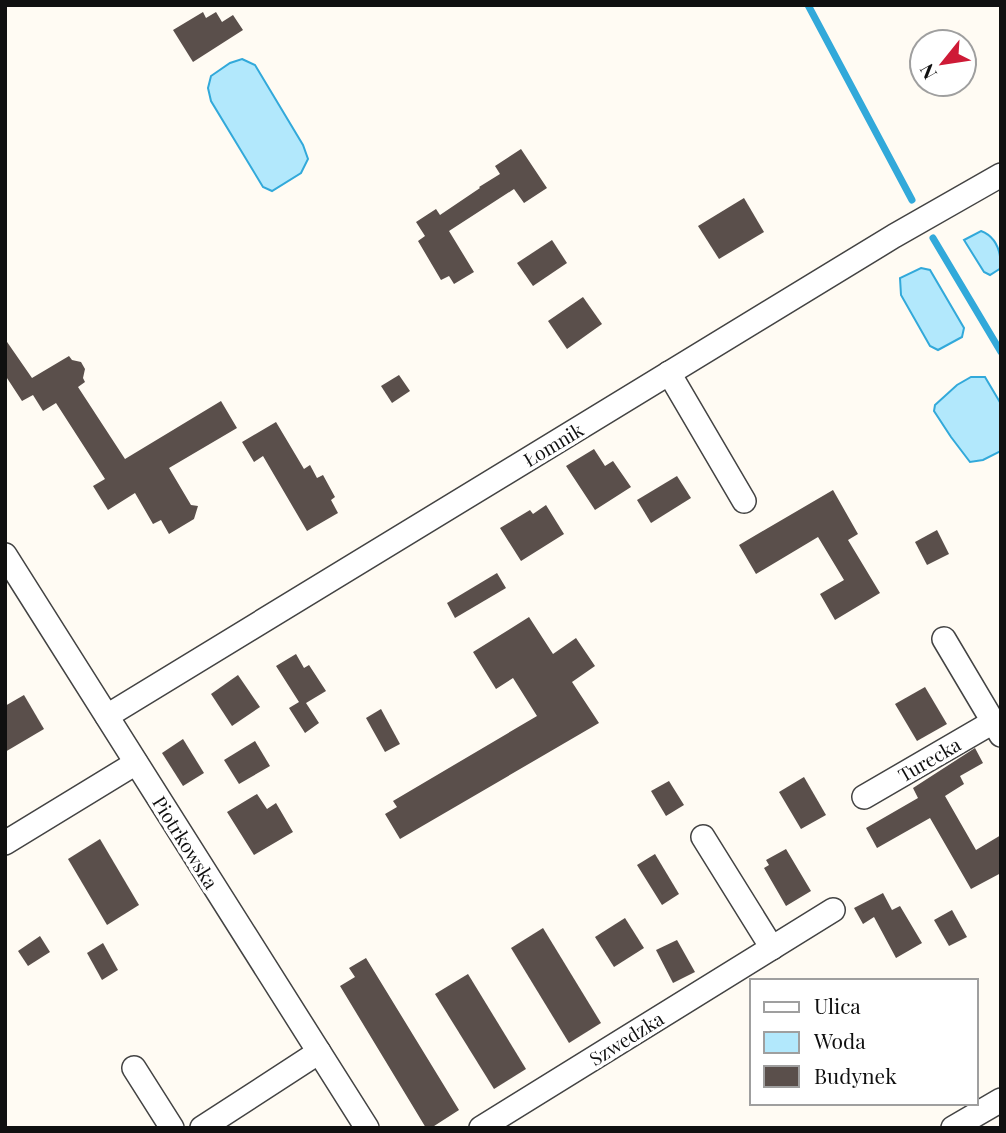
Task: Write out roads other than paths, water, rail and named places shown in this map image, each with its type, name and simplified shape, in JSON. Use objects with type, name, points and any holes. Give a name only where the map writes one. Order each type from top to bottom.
[{"type":"street","name":"Łomnik","points":[[107,716],[894,236],[1001,175]]},
{"type":"street","points":[[669,373],[744,501]]},
{"type":"street","name":"Piotrkowska","points":[[5,555],[367,1128]]},
{"type":"street","name":"Turecka","points":[[864,797],[997,729],[944,639]]},
{"type":"street","points":[[5,843],[136,763]]},
{"type":"street","points":[[703,837],[772,948]]},
{"type":"street","name":"Szwedzka","points":[[481,1128],[833,910]]},
{"type":"street","points":[[202,1128],[319,1052]]},
{"type":"street","points":[[134,1068],[172,1128]]},
{"type":"street","points":[[953,1128],[1001,1100]]},
{"type":"water","points":[[242,59],[255,65],[303,145],[308,159],[301,173],[272,191],[263,187],[211,101],[208,88],[211,76],[230,63]]},
{"type":"water","points":[[981,231],[991,237],[1000,256],[1001,268],[990,275],[984,272],[964,240]]},
{"type":"water","points":[[921,268],[930,270],[964,328],[962,337],[938,350],[930,346],[901,295],[900,278]]},
{"type":"water","points":[[971,377],[985,377],[1001,404],[1001,451],[983,460],[970,462],[934,411],[935,405],[957,385]]},
{"type":"waterway","points":[[808,5],[912,200]]},
{"type":"waterway","points":[[933,238],[1001,352]]}]
